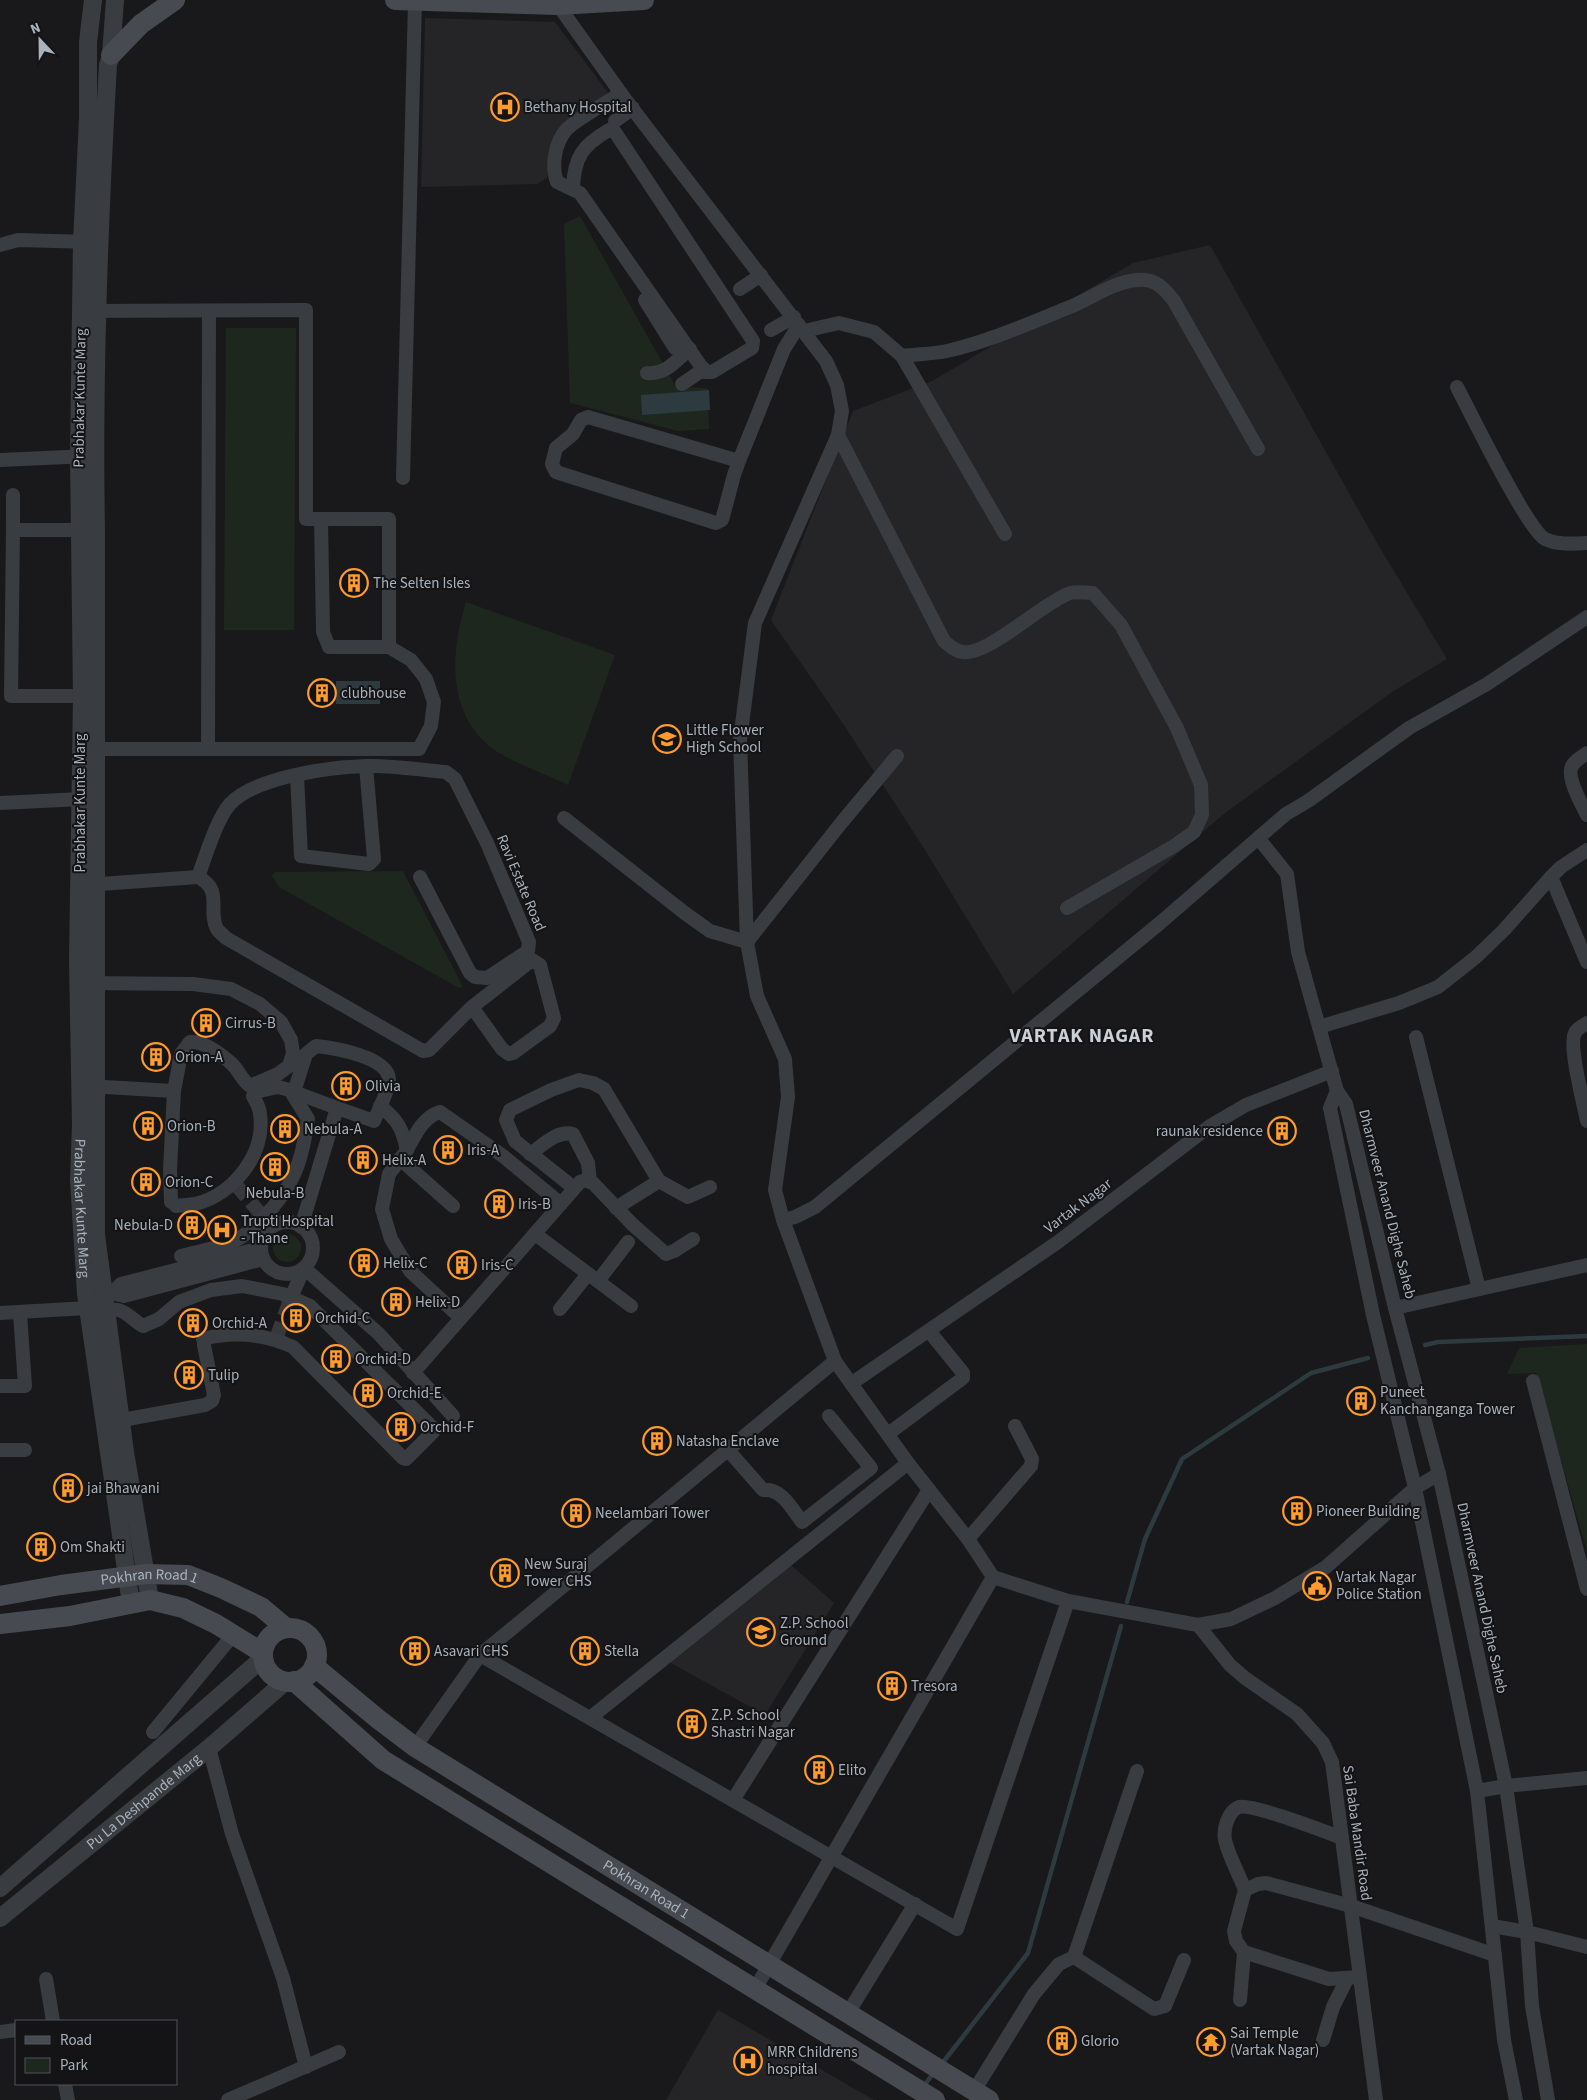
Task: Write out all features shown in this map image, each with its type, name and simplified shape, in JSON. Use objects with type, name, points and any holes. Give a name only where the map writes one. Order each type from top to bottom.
[{"type":"main road","points":[[111,55],[141,24],[175,0]]},
{"type":"main road","points":[[395,0],[558,3],[644,0]]},
{"type":"main road","name":"Pokhran Road 1","points":[[0,1596],[61,1585],[136,1576],[188,1575],[261,1607],[286,1628]]},
{"type":"main road","name":"Pokhran Road 1","points":[[0,1624],[70,1616],[150,1600],[183,1608],[216,1624],[263,1656]]},
{"type":"main road","points":[[286,1628],[298,1629],[306,1634],[316,1648],[314,1666],[309,1673],[290,1681],[270,1674],[263,1656],[266,1641],[272,1634],[286,1628]]},
{"type":"main road","name":"Pokhran Road 1","points":[[314,1666],[415,1747],[981,2095]]},
{"type":"main road","name":"Pokhran Road 1","points":[[290,1681],[383,1760],[935,2100]]},
{"type":"street","name":"Prabhakar Kunte Marg","points":[[92,0],[88,42],[90,311],[87,456],[80,530],[82,799],[97,984],[79,1180],[82,1248],[88,1308],[104,1423],[136,1576],[150,1600]]},
{"type":"street","name":"Prabhakar Kunte Marg","points":[[90,242],[108,65],[111,55],[115,0]]},
{"type":"street","points":[[403,478],[415,1]]},
{"type":"street","points":[[558,3],[626,100],[826,361],[836,385],[842,411],[838,435],[755,622],[740,740],[747,942],[757,996],[785,1059],[788,1097],[775,1190],[783,1220],[835,1361],[908,1463],[968,1539],[993,1577],[1068,1601],[1198,1625],[1231,1619],[1275,1598],[1326,1568],[1415,1488],[1440,1474]]},
{"type":"street","points":[[615,121],[626,100]]},
{"type":"street","points":[[573,188],[573,173],[585,146],[609,130],[615,132],[753,341],[752,348],[712,372],[705,372],[580,193],[557,182],[566,142],[626,100]]},
{"type":"street","points":[[0,245],[18,240],[90,242]]},
{"type":"street","points":[[633,267],[629,276],[675,348]]},
{"type":"street","points":[[740,289],[761,275]]},
{"type":"street","points":[[902,356],[946,351],[992,338],[1078,303],[1115,285],[1137,280],[1152,280],[1164,288],[1174,301],[1258,450]]},
{"type":"street","points":[[208,310],[208,749]]},
{"type":"street","points":[[90,311],[306,310],[306,519],[389,518],[389,648]]},
{"type":"street","points":[[771,330],[799,324],[839,323],[874,332],[902,356],[1005,534]]},
{"type":"street","points":[[740,461],[588,417],[581,420],[573,434],[556,448],[552,464],[556,472],[716,523],[722,520],[734,475],[740,461],[785,345],[799,324]]},
{"type":"street","points":[[647,373],[656,374],[670,367],[690,349]]},
{"type":"street","points":[[682,384],[704,370]]},
{"type":"street","points":[[1456,387],[1525,514],[1545,539],[1569,544],[1587,543]]},
{"type":"street","points":[[838,435],[944,641],[956,650],[966,652],[974,650],[1005,635],[1042,608],[1071,593],[1093,594],[1121,625],[1177,728],[1201,785],[1202,815],[1194,832],[1174,846],[1067,908]]},
{"type":"street","name":"Prabhakar Kunte Marg","points":[[87,456],[96,530],[95,749],[88,885],[79,983],[89,1086],[96,1235],[115,1292],[105,1312],[122,1422],[136,1576],[131,1604]]},
{"type":"street","points":[[0,460],[87,456]]},
{"type":"street","points":[[13,495],[13,530],[6,564],[6,696],[82,696]]},
{"type":"street","points":[[95,749],[419,748],[431,726],[434,702],[426,679],[410,660],[389,648],[329,647],[325,640],[323,632],[321,519]]},
{"type":"street","points":[[13,530],[80,530]]},
{"type":"street","points":[[783,1220],[795,1217],[815,1207],[904,1132],[1015,1044],[1259,839],[1286,814],[1308,801],[1409,728],[1487,684],[1587,617]]},
{"type":"street","points":[[1587,754],[1577,760],[1571,767],[1570,775],[1587,815]]},
{"type":"street","points":[[747,942],[897,756]]},
{"type":"street","points":[[297,776],[301,856],[370,864],[374,859],[366,766]]},
{"type":"street","name":"Ravi Estate Road","points":[[198,877],[223,815],[234,800],[264,782],[366,766],[446,772],[455,779],[487,843],[529,942],[528,952],[487,978],[475,977],[470,973],[420,877]]},
{"type":"street","points":[[0,803],[82,799]]},
{"type":"street","points":[[564,818],[710,931],[747,942]]},
{"type":"street","points":[[1259,839],[1287,874],[1298,952],[1337,1091],[1330,1108],[1373,1315],[1415,1488],[1477,1792],[1504,2040],[1516,2100]]},
{"type":"street","points":[[1319,1027],[1399,1004],[1438,987],[1476,957],[1504,930],[1561,867],[1587,850]]},
{"type":"street","points":[[88,885],[198,877],[206,881],[212,890],[215,903],[215,920],[218,929],[226,938],[423,1051],[429,1050],[472,1007],[532,960],[540,965],[554,1018],[550,1026],[509,1054],[502,1050],[472,1007]]},
{"type":"street","points":[[1551,877],[1587,962]]},
{"type":"street","points":[[79,983],[193,984],[231,989],[260,1004],[281,1022],[291,1040],[294,1053],[289,1066],[278,1074],[250,1086],[233,1065],[221,1055],[197,1041],[190,1042],[181,1054],[174,1091],[170,1170],[174,1204],[196,1203],[218,1194],[235,1184],[247,1168],[256,1147],[261,1128],[260,1112],[253,1096],[255,1092],[278,1087],[290,1090],[308,1119],[304,1148],[293,1179],[275,1206],[252,1229],[236,1240],[181,1256]]},
{"type":"street","points":[[1587,1023],[1574,1033],[1573,1040],[1573,1054],[1587,1121]]},
{"type":"street","points":[[1416,1037],[1479,1289]]},
{"type":"street","points":[[316,1046],[333,1048],[378,1062],[387,1070],[389,1081],[374,1121],[338,1108],[294,1092],[306,1054],[316,1046]]},
{"type":"street","name":"Vartak Nagar","points":[[852,1384],[1058,1242],[1210,1126],[1246,1105],[1332,1071]]},
{"type":"street","points":[[574,1188],[515,1141],[506,1120],[510,1110],[551,1090],[580,1080],[593,1083],[604,1089],[659,1181],[688,1197],[710,1188]]},
{"type":"street","points":[[89,1086],[174,1091]]},
{"type":"street","name":"Dharmveer Anand Dighe Saheb","points":[[1337,1091],[1346,1104],[1395,1308],[1440,1474],[1506,1786],[1527,1932],[1532,2006],[1548,2100]]},
{"type":"street","points":[[380,1106],[402,1128],[403,1154],[453,1206]]},
{"type":"street","points":[[301,1226],[338,1108]]},
{"type":"street","points":[[461,1318],[410,1271],[391,1239],[382,1208],[389,1174],[418,1129],[431,1115],[440,1112],[504,1156],[561,1204]]},
{"type":"street","points":[[530,1154],[558,1135],[566,1132],[572,1134],[588,1163],[590,1182]]},
{"type":"street","points":[[413,1373],[580,1182],[586,1180],[590,1182],[666,1254],[693,1239]]},
{"type":"street","points":[[616,1208],[659,1181]]},
{"type":"street","points":[[291,1299],[304,1268],[309,1262],[313,1247],[308,1232],[301,1226],[286,1222],[268,1223],[263,1240],[262,1253],[268,1265],[281,1274],[297,1272],[304,1268]]},
{"type":"street","points":[[535,1234],[632,1306]]},
{"type":"street","points":[[560,1309],[628,1242]]},
{"type":"street","points":[[88,1308],[115,1292],[262,1253]]},
{"type":"street","points":[[1395,1308],[1587,1265]]},
{"type":"street","points":[[304,1268],[379,1334],[453,1416]]},
{"type":"street","points":[[0,1312],[20,1313],[88,1308],[105,1312],[118,1310],[143,1326],[158,1319],[179,1302],[222,1287],[242,1286],[256,1288],[310,1306],[433,1428],[433,1432],[406,1459],[403,1458],[294,1347],[277,1338],[256,1335],[220,1334],[204,1342],[214,1395],[212,1401],[206,1405],[122,1422],[104,1423]]},
{"type":"street","points":[[0,1386],[25,1386],[20,1313]]},
{"type":"street","points":[[888,1434],[963,1378],[963,1373],[929,1331]]},
{"type":"street","points":[[415,1747],[480,1655],[835,1361]]},
{"type":"street","points":[[1533,1381],[1587,1589]]},
{"type":"street","points":[[829,1416],[883,1483]]},
{"type":"street","points":[[968,1539],[1030,1466],[1032,1458],[1015,1426]]},
{"type":"street","points":[[0,1450],[25,1450]]},
{"type":"street","points":[[728,1450],[763,1490],[778,1491],[814,1538]]},
{"type":"street","points":[[590,1718],[908,1463]]},
{"type":"street","points":[[802,1522],[872,1468]]},
{"type":"street","points":[[733,1800],[929,1490]]},
{"type":"street","points":[[755,1989],[993,1577]]},
{"type":"street","points":[[480,1655],[958,1929],[1068,1601]]},
{"type":"street","name":"Sai Baba Mandir Road","points":[[1198,1625],[1230,1665],[1245,1678],[1297,1714],[1323,1743],[1332,1762],[1351,1906],[1353,1978],[1376,2100]]},
{"type":"street","points":[[153,1732],[232,1634]]},
{"type":"street","name":"Pu La Deshpande Marg","points":[[0,1888],[263,1656]]},
{"type":"street","name":"Pu La Deshpande Marg","points":[[0,1918],[290,1681]]},
{"type":"street","points":[[209,1748],[232,1834],[283,1978],[306,2066]]},
{"type":"street","points":[[981,2095],[1034,1994],[1059,1964],[1074,1957],[1138,1771]]},
{"type":"street","points":[[1477,1792],[1506,1786],[1587,1778]]},
{"type":"street","points":[[1342,1838],[1246,1806],[1239,1807],[1232,1812],[1227,1822],[1225,1840],[1245,1890],[1234,1931],[1236,1941],[1244,1952],[1329,1979],[1353,1978]]},
{"type":"street","points":[[1245,1890],[1258,1884],[1266,1883],[1351,1906],[1495,1955]]},
{"type":"street","points":[[848,2013],[915,1904]]},
{"type":"street","points":[[1492,1926],[1587,1946]]},
{"type":"street","points":[[1240,2000],[1244,1952]]},
{"type":"street","points":[[1074,1957],[1154,2009],[1165,2006],[1184,1960]]},
{"type":"street","points":[[1323,2040],[1332,2007],[1353,1978]]},
{"type":"street","points":[[46,1979],[53,2020]]},
{"type":"street","points":[[0,2032],[15,2030]]},
{"type":"street","points":[[228,2100],[339,2052]]},
{"type":"street","points":[[65,2085],[68,2100]]},
{"type":"shaded area","name":"Bethany Hospital","points":[[425,18],[555,22],[609,94],[565,121],[556,136],[547,178],[537,184],[421,187]]},
{"type":"shaded area","points":[[1210,245],[1377,543],[1447,659],[1392,692],[1225,813],[1013,994],[925,850],[846,728],[771,620],[853,411],[932,381],[1133,263]]},
{"type":"shaded area","points":[[709,390],[710,410],[642,415],[641,395]]},
{"type":"shaded area","points":[[336,681],[380,681],[380,704],[336,704]]},
{"type":"shaded area","name":"Z.P. School Ground","points":[[790,1564],[834,1603],[765,1715],[669,1662]]},
{"type":"shaded area","name":"MRR Childrens hospital","points":[[718,2010],[739,2022],[874,2100],[666,2100]]},
{"type":"green space","points":[[580,216],[676,387],[707,388],[709,429],[678,431],[570,403],[564,224]]},
{"type":"green space","points":[[226,328],[296,328],[294,630],[224,630]]},
{"type":"green space","points":[[466,602],[615,655],[568,785],[496,751],[480,737],[468,720],[460,702],[456,683],[455,663],[457,642]]},
{"type":"green space","points":[[403,871],[463,987],[459,988],[279,887],[272,876],[275,872]]},
{"type":"green space","points":[[287,1234],[297,1238],[301,1248],[297,1258],[287,1262],[277,1258],[273,1248],[277,1238]]},
{"type":"green space","points":[[1587,1344],[1587,1551],[1536,1373],[1507,1374],[1519,1348]]},
{"type":"waterway","points":[[1425,1345],[1438,1342],[1587,1336]]},
{"type":"waterway","points":[[1127,1602],[1145,1539],[1182,1459],[1311,1373],[1368,1358]]},
{"type":"waterway","points":[[944,2061],[1028,1953],[1121,1626]]},
{"type":"waterway","points":[[926,2083],[932,2075]]},
{"type":"tunnel","points":[[237,1186],[265,1219]]},
{"type":"tunnel","points":[[277,1336],[290,1300]]},
{"type":"place","name":"Bethany Hospital","points":[[505,107]]},
{"type":"place","name":"The Selten Isles","points":[[354,583]]},
{"type":"place","name":"clubhouse","points":[[322,693]]},
{"type":"place","name":"Little Flower High School","points":[[667,739]]},
{"type":"place","name":"Cirrus-B","points":[[206,1023]]},
{"type":"place","name":"Orion-A","points":[[156,1057]]},
{"type":"place","name":"Olivia","points":[[346,1086]]},
{"type":"place","name":"Orion-B","points":[[148,1126]]},
{"type":"place","name":"Nebula-A","points":[[285,1129]]},
{"type":"place","name":"raunak residence","points":[[1282,1131]]},
{"type":"place","name":"Iris-A","points":[[448,1150]]},
{"type":"place","name":"Helix-A","points":[[363,1160]]},
{"type":"place","name":"Nebula-B","points":[[275,1167]]},
{"type":"place","name":"Orion-C","points":[[146,1182]]},
{"type":"place","name":"Iris-B","points":[[499,1204]]},
{"type":"place","name":"Nebula-D","points":[[192,1225]]},
{"type":"place","name":"Trupti Hospital - Thane","points":[[222,1230]]},
{"type":"place","name":"Helix-C","points":[[364,1263]]},
{"type":"place","name":"Iris-C","points":[[462,1265]]},
{"type":"place","name":"Helix-D","points":[[396,1302]]},
{"type":"place","name":"Orchid-C","points":[[296,1318]]},
{"type":"place","name":"Orchid-A","points":[[193,1323]]},
{"type":"place","name":"Orchid-D","points":[[336,1359]]},
{"type":"place","name":"Tulip","points":[[189,1375]]},
{"type":"place","name":"Orchid-E","points":[[368,1393]]},
{"type":"place","name":"Puneet Kanchanganga Tower","points":[[1361,1401]]},
{"type":"place","name":"Orchid-F","points":[[401,1427]]},
{"type":"place","name":"Natasha Enclave","points":[[657,1441]]},
{"type":"place","name":"jai Bhawani","points":[[68,1488]]},
{"type":"place","name":"Pioneer Building","points":[[1297,1511]]},
{"type":"place","name":"Neelambari Tower","points":[[576,1513]]},
{"type":"place","name":"Om Shakti","points":[[41,1547]]},
{"type":"place","name":"New Suraj Tower CHS","points":[[505,1573]]},
{"type":"place","name":"Vartak Nagar Police Station","points":[[1317,1586]]},
{"type":"place","name":"Z.P. School Ground","points":[[761,1632]]},
{"type":"place","name":"Asavari CHS","points":[[415,1651]]},
{"type":"place","name":"Stella","points":[[585,1651]]},
{"type":"place","name":"Tresora","points":[[892,1686]]},
{"type":"place","name":"Z.P. School Shastri Nagar","points":[[692,1724]]},
{"type":"place","name":"Elito","points":[[819,1770]]},
{"type":"place","name":"Glorio","points":[[1062,2041]]},
{"type":"place","name":"Sai Temple (Vartak Nagar)","points":[[1211,2042]]},
{"type":"place","name":"MRR Childrens hospital","points":[[748,2061]]},
{"type":"district","name":"VARTAK NAGAR","points":[[1082,1036]]}]
